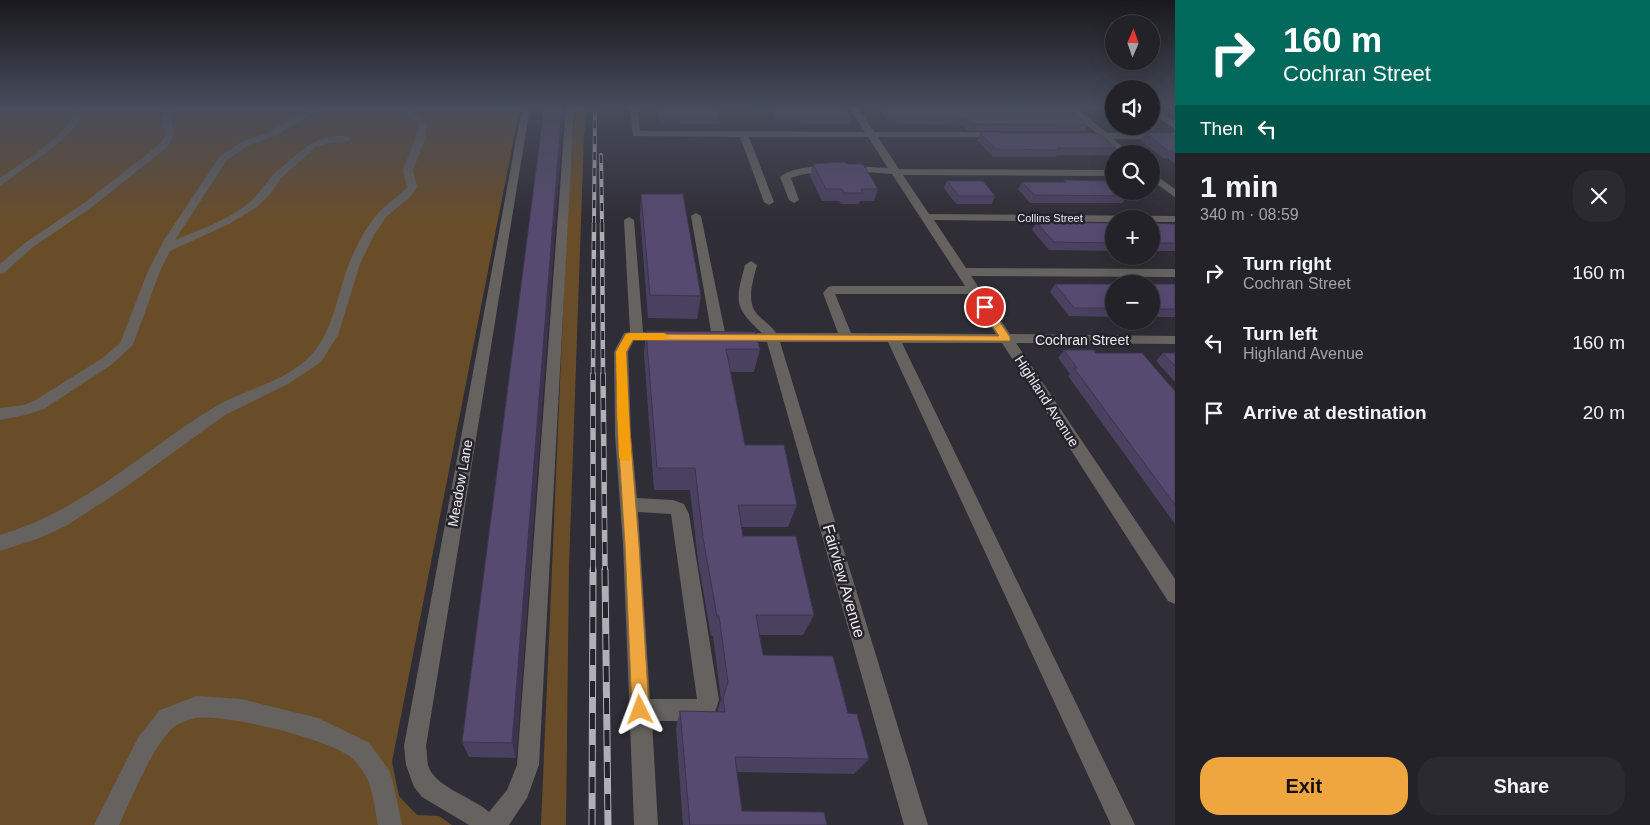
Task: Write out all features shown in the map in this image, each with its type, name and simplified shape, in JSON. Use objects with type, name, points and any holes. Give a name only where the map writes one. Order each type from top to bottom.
[{"type":"street","points":[[0,183],[50,146]]},
{"type":"street","points":[[0,270],[29,245],[88,205],[163,146]]},
{"type":"street","points":[[0,414],[26,410],[39,405],[119,352],[129,339],[154,270],[166,249],[223,158],[242,146]]},
{"type":"street","points":[[166,249],[225,222],[254,205],[267,191],[276,177],[312,146]]},
{"type":"street","points":[[0,543],[23,537],[47,527],[93,500],[221,410],[298,372],[317,358],[335,323],[352,267],[360,248],[380,217],[407,195],[412,188],[408,170],[418,146]]},
{"type":"street","name":"Meadow Lane","points":[[486,825],[472,811],[458,805],[427,786],[420,776],[415,762],[415,746],[519,146]]},
{"type":"street","points":[[492,825],[508,809],[524,780],[528,765],[568,146]]},
{"type":"street","points":[[747,146],[768,202]]},
{"type":"street","name":"Highland Avenue","points":[[879,146],[1175,596]]},
{"type":"street","points":[[794,200],[785,177],[803,170],[1105,173]]},
{"type":"street","points":[[1160,182],[1175,194]]},
{"type":"street","name":"Cochran Street","points":[[696,216],[714,337],[1175,340]]},
{"type":"street","name":"Collins Street","points":[[926,217],[1175,219]]},
{"type":"street","points":[[629,220],[633,336],[621,352],[623,435],[629,505],[646,825]]},
{"type":"street","points":[[751,265],[744,292],[746,308],[751,316],[769,331],[772,337]]},
{"type":"street","points":[[962,272],[1175,273]]},
{"type":"street","points":[[846,338],[829,293],[832,290],[974,290]]},
{"type":"street","points":[[633,336],[682,337]]},
{"type":"street","name":"Fairview Avenue","points":[[772,337],[916,825]]},
{"type":"street","points":[[893,338],[1123,825]]},
{"type":"street","points":[[1128,340],[1140,354]]},
{"type":"street","points":[[629,505],[673,507],[678,509],[708,700],[706,707],[701,710],[640,710]]},
{"type":"street","points":[[106,825],[147,744],[168,718],[197,707],[240,710],[318,729],[360,750],[381,778],[390,825]]},
{"type":"shaded area","points":[[0,146],[512,146],[392,762],[399,796],[417,815],[439,816],[452,825],[0,825]]},
{"type":"shaded area","points":[[571,146],[584,146],[569,567],[566,825],[541,825]]},
{"type":"building","points":[[539,146],[559,146],[512,743],[462,742]]},
{"type":"building","points":[[992,146],[1105,146],[1105,148],[1057,148],[1060,150],[996,149]]},
{"type":"building","points":[[1161,146],[1175,146],[1175,153],[1168,151]]},
{"type":"building","points":[[844,162],[848,164],[863,164],[878,189],[861,189],[863,193],[844,193],[842,189],[826,189],[813,164]]},
{"type":"building","points":[[1064,180],[1105,181],[1105,196],[1034,195],[1022,182],[1066,182]]},
{"type":"building","points":[[947,181],[983,181],[995,196],[959,196]]},
{"type":"building","points":[[641,194],[683,194],[701,296],[650,295]]},
{"type":"building","points":[[1036,222],[1105,223],[1105,243],[1054,242]]},
{"type":"building","points":[[1160,223],[1175,224],[1175,243],[1160,243]]},
{"type":"building","points":[[1055,284],[1105,284],[1105,308],[1074,308]]},
{"type":"building","points":[[1160,284],[1175,284],[1175,309],[1160,309]]},
{"type":"building","points":[[646,331],[755,332],[760,349],[726,349],[745,445],[784,445],[797,505],[738,505],[743,536],[796,536],[814,615],[756,615],[763,655],[833,656],[848,713],[857,714],[869,759],[735,757],[742,811],[824,812],[827,825],[690,825],[680,711],[725,712],[723,699],[728,682],[719,616],[717,616],[703,538],[695,468],[657,468]]},
{"type":"building","points":[[1064,350],[1094,350],[1096,353],[1142,353],[1175,391],[1175,505],[1074,368],[1077,368]]},
{"type":"building","points":[[1163,353],[1175,353],[1175,366]]},
{"type":"railway","points":[[594,224],[595,146]]},
{"type":"railway","points":[[601,155],[602,224]]},
{"type":"railway","points":[[593,376],[594,223]]},
{"type":"railway","points":[[602,223],[603,376]]},
{"type":"railway","points":[[603,374],[605,572]]},
{"type":"railway","points":[[593,376],[593,570]]},
{"type":"railway","points":[[592,825],[593,570]]},
{"type":"railway","points":[[605,570],[608,825]]},
{"type":"slow traffic","points":[[625,457],[621,352],[630,336],[664,336]]},
{"type":"route","points":[[640,710],[632,545],[623,435],[621,352],[630,336],[1006,339],[985,307]]}]
